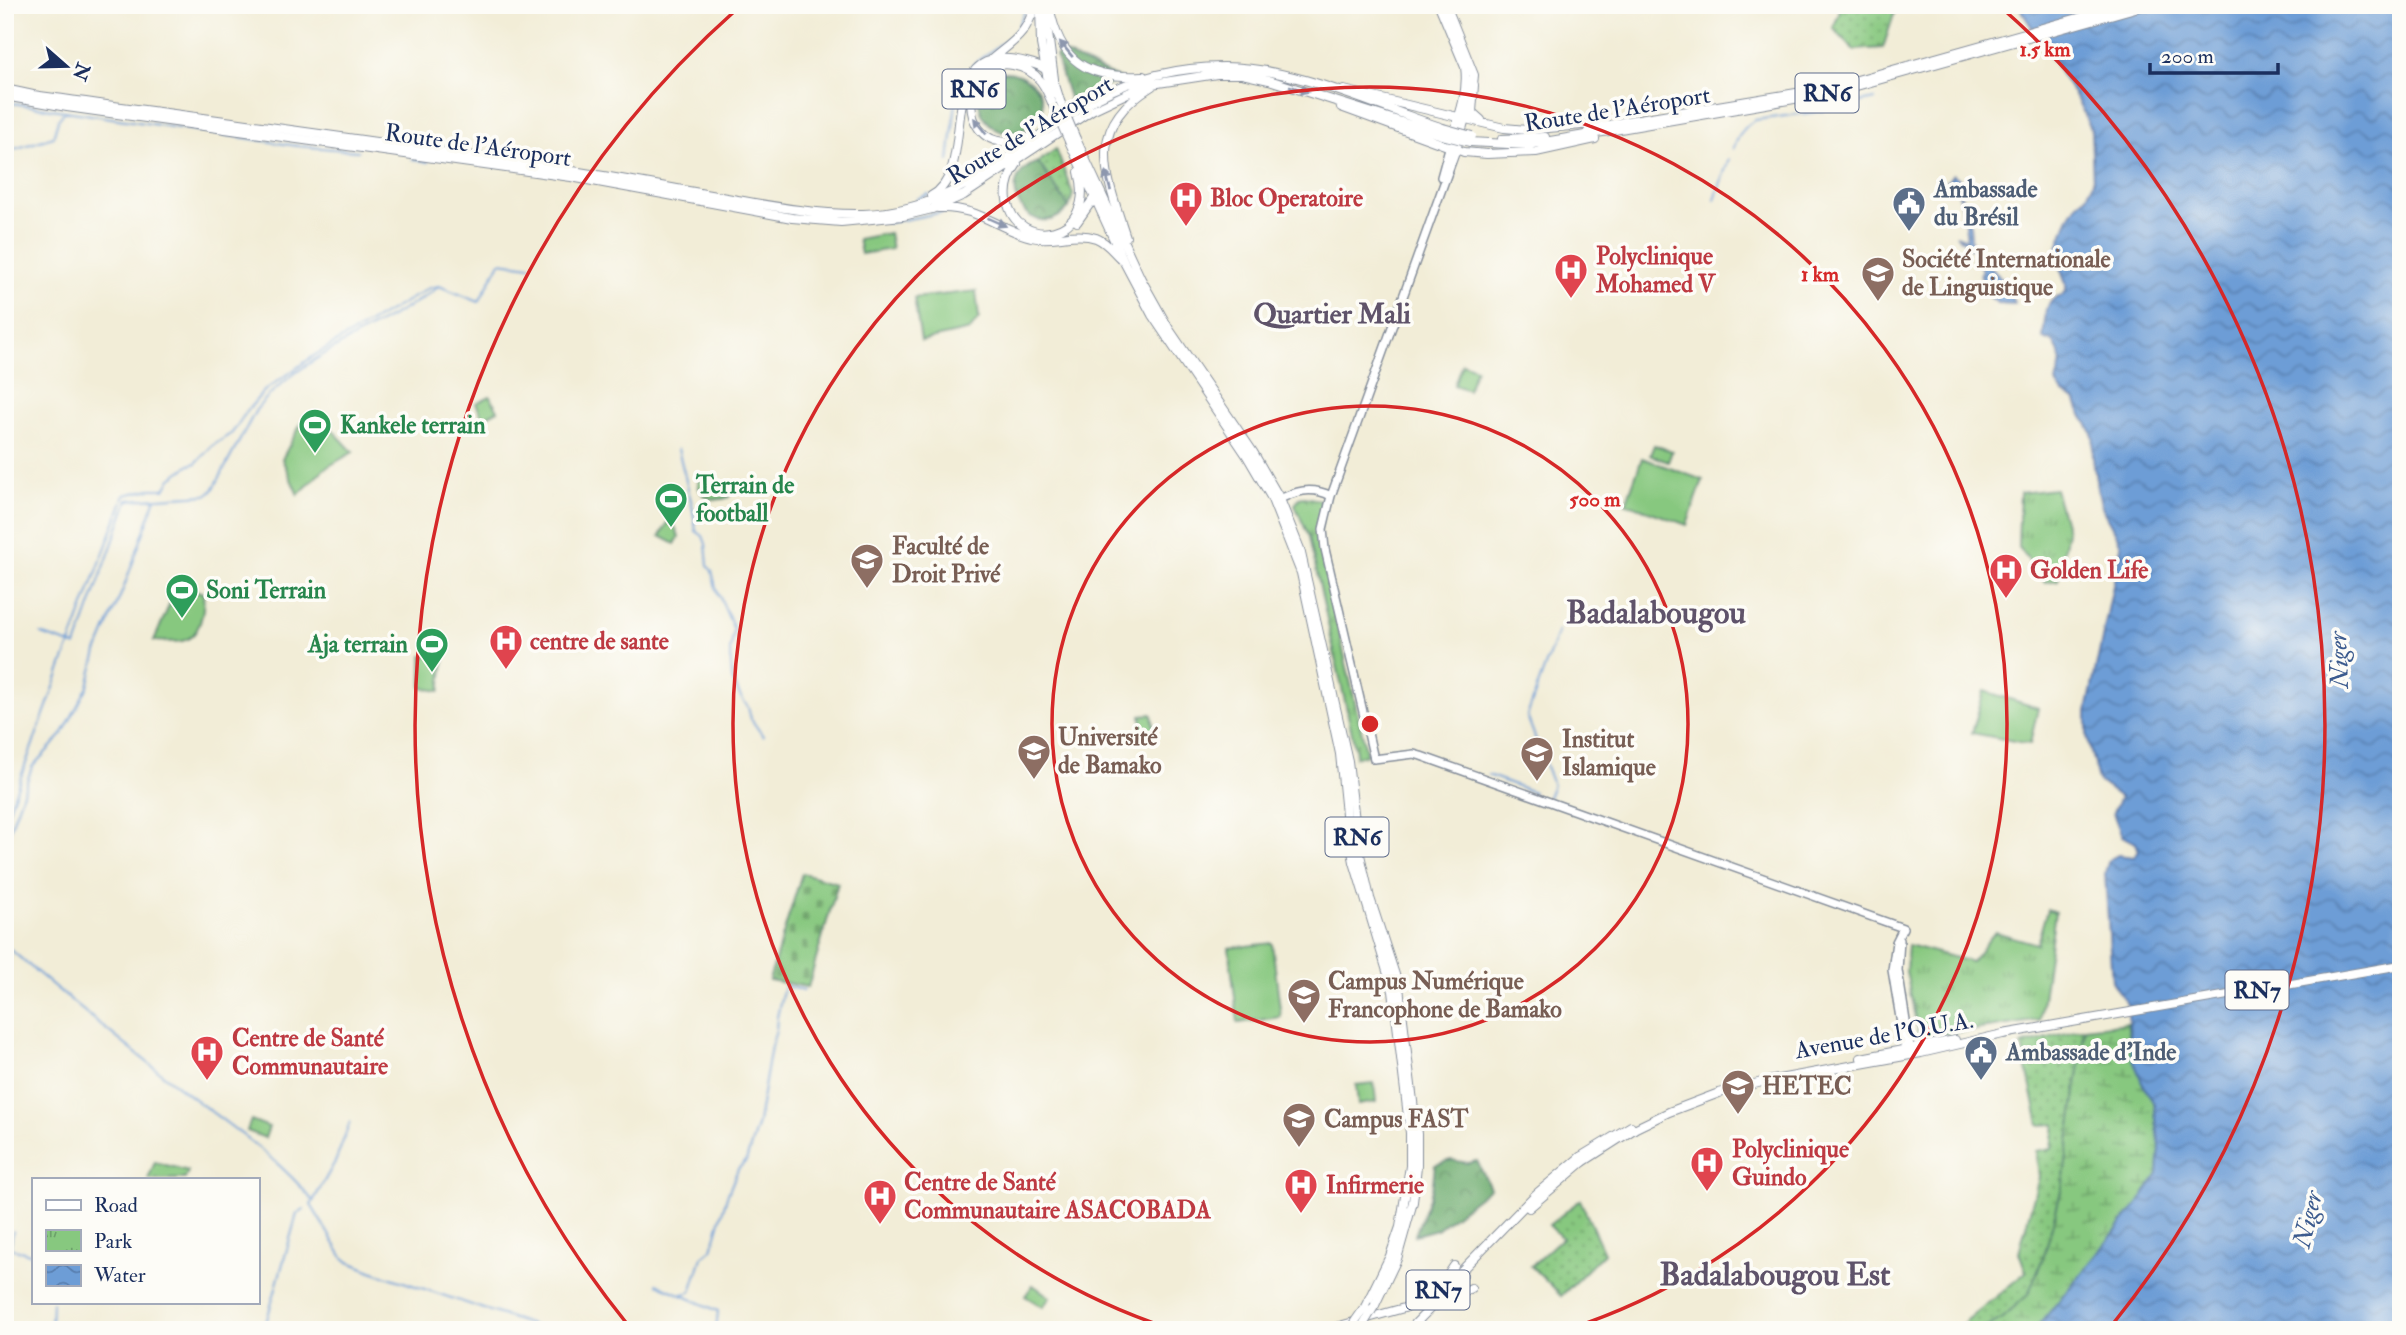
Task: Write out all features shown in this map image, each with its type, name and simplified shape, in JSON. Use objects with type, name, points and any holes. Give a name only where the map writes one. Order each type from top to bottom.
[{"type":"main road","points":[[893,212],[929,198],[945,187],[952,169],[964,91],[971,78],[1019,38],[1035,5]]},
{"type":"main road","points":[[1045,5],[1039,27],[1045,68],[1056,105],[1136,270]]},
{"type":"main road","points":[[1045,5],[1059,43],[1076,60],[1094,71],[1108,75],[1150,76]]},
{"type":"main road","points":[[1045,5],[1056,105]]},
{"type":"main road","points":[[1439,5],[1465,67],[1462,117]]},
{"type":"main road","points":[[1446,5],[1472,65],[1472,113],[1487,123]]},
{"type":"main road","name":"RN6","points":[[2020,37],[2125,5]]},
{"type":"main road","name":"RN6","points":[[2020,37],[2146,5]]},
{"type":"main road","name":"Route de l'Aéroport","points":[[5,89],[572,171],[794,210],[845,215],[893,212],[933,200],[977,180],[1041,134],[1100,97],[1150,76],[1202,68],[1226,67],[1278,73],[1320,91],[1443,131],[1471,139],[1527,145],[1832,87],[2020,37]]},
{"type":"main road","points":[[991,60],[1014,58],[1045,68],[1054,79]]},
{"type":"main road","name":"RN6","points":[[1041,134],[1008,142],[987,136],[972,116],[970,102],[975,87],[984,73],[996,67],[1017,66],[1036,74],[1056,105]]},
{"type":"main road","name":"Route de l'Aéroport","points":[[5,96],[67,107],[571,177],[813,221],[866,221],[932,209],[964,195],[1100,106],[1145,85],[1216,74],[1242,74],[1320,91]]},
{"type":"main road","name":"RN6","points":[[1160,82],[1128,104],[1113,125],[1106,142],[1105,167],[1108,180],[1136,270],[1169,328],[1253,452],[1277,500],[1301,573],[1340,754],[1354,862],[1393,991],[1414,1148],[1413,1202],[1397,1259],[1360,1330]]},
{"type":"main road","points":[[1474,85],[1436,203],[1331,496],[1324,529],[1325,549],[1374,759],[1414,754],[1422,756],[1903,928],[1898,970],[1908,1052]]},
{"type":"main road","points":[[1320,91],[1358,92],[1504,128],[1527,130],[1628,125]]},
{"type":"main road","points":[[1320,91],[1345,108],[1452,149],[1487,154],[1536,152],[1572,145],[1628,125]]},
{"type":"main road","points":[[1030,153],[1015,166],[1009,176],[1006,186],[1011,213],[1026,228],[1037,232],[1066,227],[1074,219],[1081,205],[1081,180],[1072,140]]},
{"type":"main road","name":"RN6","points":[[1073,151],[1123,261],[1152,315],[1277,500]]},
{"type":"main road","points":[[1059,237],[1071,229],[1095,198],[1098,188]]},
{"type":"main road","points":[[932,209],[955,207],[969,210],[1032,237],[1085,236],[1097,239],[1107,244],[1123,261]]},
{"type":"main road","points":[[1277,500],[1298,491],[1319,490],[1331,496]]},
{"type":"main road","name":"Avenue de l'O.U.A.","points":[[1582,1160],[1619,1132],[1668,1108],[1720,1088],[2113,1014],[2401,965]]},
{"type":"main road","name":"RN7","points":[[1325,1330],[1404,1308],[1438,1290],[1460,1272],[1536,1194],[1582,1160]]},
{"type":"main road","name":"RN7","points":[[1409,1330],[1527,1209],[1582,1160]]},
{"type":"main road","name":"RN6","points":[[1349,1330],[1365,1307],[1390,1256],[1400,1227],[1413,1166]]},
{"type":"main road","points":[[1438,1290],[1454,1266]]},
{"type":"main road","points":[[1430,1309],[1471,1288]]},
{"type":"green space","points":[[1837,5],[1897,5],[1883,48],[1854,50],[1833,28],[1840,12]]},
{"type":"green space","points":[[1063,53],[1120,79],[1071,104],[1056,56]]},
{"type":"green space","points":[[1003,72],[1020,75],[1040,93],[1042,110],[1023,130],[1008,133],[995,129],[980,107],[980,94],[987,81]]},
{"type":"green space","points":[[1056,149],[1073,194],[1069,207],[1038,162]]},
{"type":"green space","points":[[1038,162],[1069,207],[1056,218],[1042,220],[1030,216],[1021,207],[1016,195],[1016,183],[1023,171]]},
{"type":"green space","points":[[889,233],[892,249],[861,254],[858,239]]},
{"type":"green space","points":[[976,291],[979,318],[970,330],[921,341],[914,298]]},
{"type":"green space","points":[[1462,363],[1476,368],[1468,390],[1454,385]]},
{"type":"green space","points":[[490,396],[498,410],[483,418],[476,403]]},
{"type":"green space","name":"Kankele terrain","points":[[318,414],[353,452],[324,469],[298,495],[282,459],[305,416]]},
{"type":"green space","points":[[1654,445],[1672,451],[1668,462],[1650,455]]},
{"type":"green space","points":[[1642,458],[1703,480],[1687,525],[1626,503]]},
{"type":"green space","points":[[705,479],[719,488],[728,487],[733,491],[729,497],[709,498],[702,493],[698,484],[699,480]]},
{"type":"green space","points":[[2055,489],[2067,531],[2058,580],[2045,582],[2018,546],[2020,493]]},
{"type":"green space","points":[[1299,498],[1320,500],[1322,504],[1319,544],[1367,755],[1355,757],[1309,537],[1295,505]]},
{"type":"green space","name":"Terrain de football","points":[[671,517],[679,537],[675,544],[660,536]]},
{"type":"green space","name":"Soni Terrain","points":[[178,584],[203,593],[198,628],[194,634],[182,641],[154,641]]},
{"type":"green space","name":"Aja terrain","points":[[422,656],[438,656],[444,660],[440,691],[422,688]]},
{"type":"green space","points":[[1984,691],[2038,708],[2030,744],[1972,733]]},
{"type":"green space","points":[[1152,714],[1155,736],[1143,737],[1141,715]]},
{"type":"green space","points":[[802,873],[838,883],[808,987],[769,980]]},
{"type":"green space","points":[[2047,909],[2055,912],[2040,1020],[1919,1038],[1906,971],[1908,945],[1971,962],[1995,932],[2037,944]]},
{"type":"green space","points":[[1272,943],[1281,1017],[1238,1023],[1229,948]]},
{"type":"green space","points":[[2127,1023],[2132,1056],[2154,1104],[2160,1147],[2158,1174],[2138,1204],[2035,1330],[1982,1330],[2001,1319],[2028,1295],[2045,1253],[2063,1184],[2085,1028]]},
{"type":"green space","points":[[2085,1028],[2063,1184],[2045,1253],[2028,1295],[2001,1319],[1982,1330],[1956,1329],[2026,1272],[2019,1252],[2039,1177],[2036,1151],[2052,1148],[2055,1124],[2039,1125],[2022,1045]]},
{"type":"green space","points":[[1374,1083],[1376,1102],[1358,1105],[1356,1085]]},
{"type":"green space","points":[[251,1120],[269,1127],[265,1138],[247,1131]]},
{"type":"green space","points":[[1451,1160],[1468,1163],[1477,1161],[1490,1188],[1437,1229],[1415,1235],[1432,1190],[1435,1165]]},
{"type":"green space","points":[[155,1162],[188,1171],[185,1178],[148,1178]]},
{"type":"green space","points":[[1580,1200],[1604,1253],[1561,1296],[1531,1266],[1562,1238],[1549,1225]]},
{"type":"green space","points":[[1033,1285],[1050,1297],[1043,1307],[1025,1296]]},
{"type":"water","name":"Niger","points":[[2018,5],[2401,5],[2401,1330],[2035,1330],[2138,1204],[2158,1174],[2160,1147],[2154,1104],[2132,1056],[2127,1004],[2112,981],[2105,873],[2109,860],[2118,855],[2134,857],[2139,851],[2136,843],[2122,836],[2113,813],[2120,797],[2098,781],[2087,736],[2087,711],[2121,547],[2100,501],[2093,458],[2093,436],[2076,401],[2063,393],[2056,383],[2061,358],[2053,341],[2043,338],[2048,306],[2066,291],[2059,265],[2058,248],[2068,219],[2078,203],[2087,196],[2093,182],[2091,129],[2079,103]]},
{"type":"water","points":[[1953,174],[1959,179],[1959,189],[1970,226],[1972,249],[1956,235],[1967,239],[1958,192],[1952,182],[1947,182]]},
{"type":"water","points":[[1975,254],[1979,261],[1988,265],[2008,285],[2008,292],[2015,304],[1998,303],[1984,293],[1984,283],[1980,275],[1982,268],[1973,261]]},
{"type":"waterway","points":[[949,161],[961,80],[975,63],[1014,34],[1028,5]]},
{"type":"waterway","points":[[1827,109],[1875,99]]},
{"type":"waterway","points":[[5,102],[298,146],[358,151]]},
{"type":"waterway","points":[[5,152],[53,137],[58,120],[65,111]]},
{"type":"waterway","points":[[1733,149],[1741,133],[1755,120],[1823,111]]},
{"type":"waterway","points":[[412,159],[428,162]]},
{"type":"waterway","points":[[1715,199],[1729,159]]},
{"type":"waterway","points":[[917,199],[929,194]]},
{"type":"waterway","points":[[887,223],[944,212]]},
{"type":"waterway","points":[[966,216],[990,227]]},
{"type":"waterway","points":[[5,820],[125,495],[165,489],[171,478],[196,463],[212,446],[232,433],[264,391],[315,355],[429,288],[439,286],[479,302],[500,262],[531,266]]},
{"type":"waterway","points":[[41,634],[76,646],[128,500],[206,495],[213,490],[256,410],[270,394],[305,366],[417,302],[439,286]]},
{"type":"waterway","points":[[678,449],[696,531],[703,536],[708,566],[734,630],[730,651],[732,679],[748,707],[751,719],[763,736]]},
{"type":"waterway","points":[[5,843],[32,767],[62,735],[88,686],[97,652],[156,498]]},
{"type":"waterway","points":[[1548,797],[1553,785],[1527,716],[1558,631]]},
{"type":"waterway","points":[[1488,775],[1533,792]]},
{"type":"waterway","points":[[5,945],[132,1050],[265,1153],[313,1201]]},
{"type":"waterway","points":[[683,1294],[691,1292],[702,1257],[712,1249],[727,1196],[738,1169],[746,1161],[758,1123],[784,986],[804,990]]},
{"type":"waterway","points":[[350,1122],[336,1160],[311,1205],[342,1256],[349,1262],[371,1271],[546,1330]]},
{"type":"waterway","points":[[264,1330],[297,1214],[304,1209]]},
{"type":"waterway","points":[[13,1231],[10,1248],[32,1255]]},
{"type":"waterway","points":[[657,1284],[718,1311],[716,1330]]},
{"type":"waterway","points":[[51,1330],[52,1304]]},
{"type":"place","name":"Bloc Operatoire","points":[[1186,228]]},
{"type":"place","name":"Ambassade du Brésil","points":[[1909,233]]},
{"type":"place","name":"Polyclinique Mohamed V","points":[[1571,300]]},
{"type":"place","name":"Société Internationale de Linguistique","points":[[1878,303]]},
{"type":"place","name":"Kankele terrain","points":[[315,455]]},
{"type":"place","name":"Terrain de football","points":[[671,529]]},
{"type":"place","name":"Faculté de Droit Privé","points":[[867,590]]},
{"type":"place","name":"Golden Life","points":[[2006,600]]},
{"type":"place","name":"Soni Terrain","points":[[182,620]]},
{"type":"place","name":"centre de sante","points":[[506,671]]},
{"type":"place","name":"Aja terrain","points":[[432,674]]},
{"type":"place","name":"Université de Bamako","points":[[1034,781]]},
{"type":"place","name":"Institut Islamique","points":[[1537,783]]},
{"type":"place","name":"Campus Numérique Francophone de Bamako","points":[[1304,1025]]},
{"type":"place","name":"Centre de Santé Communautaire","points":[[207,1082]]},
{"type":"place","name":"Ambassade d'Inde","points":[[1981,1082]]},
{"type":"place","name":"HETEC","points":[[1738,1116]]},
{"type":"place","name":"Campus FAST","points":[[1299,1149]]},
{"type":"place","name":"Polyclinique Guindo","points":[[1707,1193]]},
{"type":"place","name":"Infirmerie","points":[[1301,1215]]},
{"type":"place","name":"Centre de Santé Communautaire ASACOBADA","points":[[880,1226]]},
{"type":"district","name":"Quartier Mali","points":[[1332,313]]},
{"type":"district","name":"Badalabougou","points":[[1656,612]]},
{"type":"district","name":"Badalabougou Est","points":[[1775,1274]]}]
